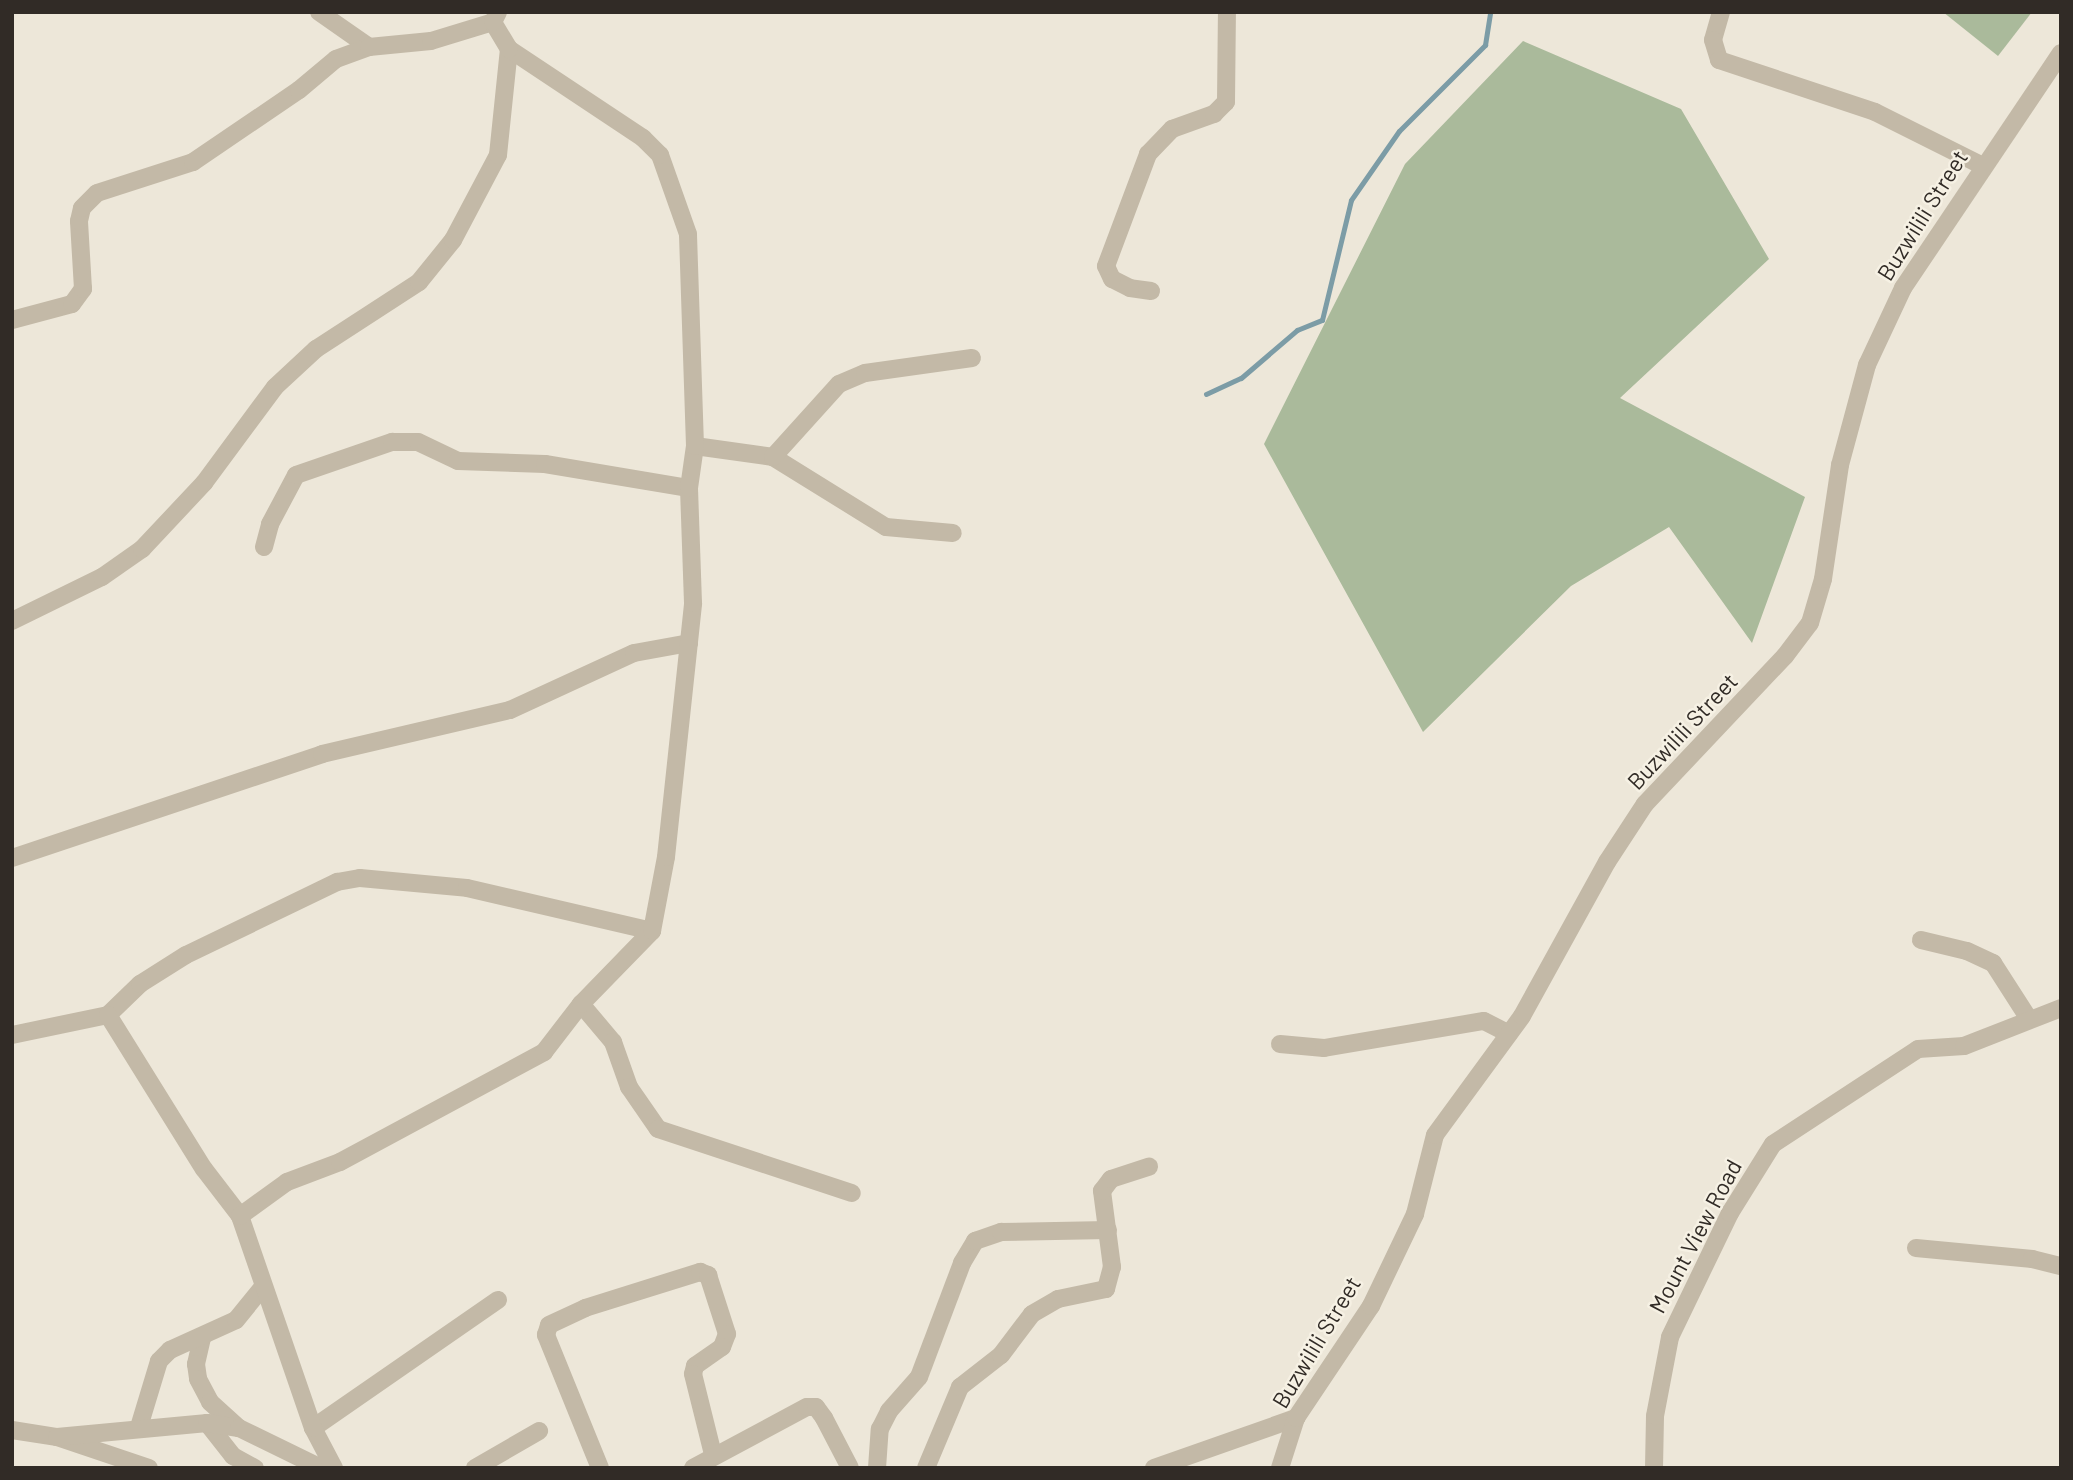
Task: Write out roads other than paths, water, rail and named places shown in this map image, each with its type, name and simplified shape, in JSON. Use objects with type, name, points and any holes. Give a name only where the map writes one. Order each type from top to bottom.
[{"type":"street","points":[[318,12],[369,47]]},
{"type":"street","points":[[1151,291],[1130,288],[1112,279],[1106,266],[1147,154],[1172,129],[1214,114],[1226,102],[1227,12]]},
{"type":"street","points":[[1721,12],[1713,40],[1719,60],[1875,112],[1981,165]]},
{"type":"street","points":[[12,320],[72,304],[83,289],[79,221],[89,199],[123,182],[193,162],[299,90],[336,59],[369,47],[431,41],[495,20],[509,49],[619,121],[660,155],[688,234],[695,446],[690,488],[694,529],[689,643],[661,903],[652,931],[581,1004],[544,1052],[519,1069],[340,1162],[287,1182],[240,1216]]},
{"type":"street","points":[[12,621],[102,577],[142,549],[204,482],[275,387],[316,349],[419,282],[453,240],[498,155],[509,49]]},
{"type":"street","name":"Buzwilili Street","points":[[1280,1468],[1296,1418],[1371,1306],[1415,1214],[1435,1135],[1508,1034],[1645,804],[1785,656],[1810,623],[1823,579],[1840,465],[1867,365],[1903,288],[1981,165],[2061,52]]},
{"type":"street","points":[[773,457],[839,384],[865,373],[972,358]]},
{"type":"street","points":[[264,547],[270,524],[296,475],[392,442],[418,442],[458,461],[545,464],[690,488]]},
{"type":"street","points":[[695,446],[773,457],[874,522],[953,533]]},
{"type":"street","points":[[12,858],[322,754],[510,710],[634,653],[689,643]]},
{"type":"street","points":[[12,1035],[108,1015],[140,984],[186,955],[337,882],[360,878],[467,888],[652,931]]},
{"type":"street","points":[[1921,940],[1967,951],[1993,963],[2029,1019]]},
{"type":"street","points":[[581,1004],[613,1042],[629,1087],[658,1129],[852,1193]]},
{"type":"street","name":"Mount View Road","points":[[1654,1468],[1655,1416],[1670,1337],[1730,1213],[1773,1144],[1918,1049],[1964,1046],[2061,1007]]},
{"type":"street","points":[[108,1015],[204,1168],[240,1216],[262,1288],[313,1428],[323,1466]]},
{"type":"street","points":[[1280,1044],[1324,1048],[1484,1021],[1508,1034]]},
{"type":"street","points":[[926,1468],[960,1387],[1001,1355],[1032,1314],[1058,1299],[1105,1289],[1112,1267],[1103,1205],[1105,1184],[1149,1167]]},
{"type":"street","points":[[877,1468],[880,1429],[889,1411],[919,1377],[962,1263],[975,1241],[1001,1233],[1108,1230]]},
{"type":"street","points":[[1916,1248],[2032,1259],[2061,1266]]},
{"type":"street","points":[[600,1468],[546,1335],[549,1325],[585,1308],[700,1272],[708,1275],[727,1334],[722,1348],[695,1366],[693,1374],[713,1454]]},
{"type":"street","points":[[139,1427],[159,1362],[170,1350],[202,1338],[236,1320],[262,1288]]},
{"type":"street","points":[[313,1428],[498,1300]]},
{"type":"street","points":[[202,1338],[196,1364],[198,1379],[210,1402],[239,1428]]},
{"type":"street","points":[[693,1468],[713,1454],[800,1409],[816,1407],[850,1468]]},
{"type":"street","points":[[1154,1468],[1296,1418]]},
{"type":"street","points":[[57,1437],[114,1429],[207,1423],[239,1428],[323,1466]]},
{"type":"street","points":[[207,1423],[233,1456],[255,1468]]},
{"type":"street","points":[[109,1456],[114,1429]]},
{"type":"street","points":[[12,1430],[57,1437],[149,1468]]},
{"type":"street","points":[[475,1468],[539,1431]]},
{"type":"waterway","points":[[1206,394],[1241,378],[1297,330],[1322,320],[1351,200],[1399,131],[1485,45],[1490,12]]}]
